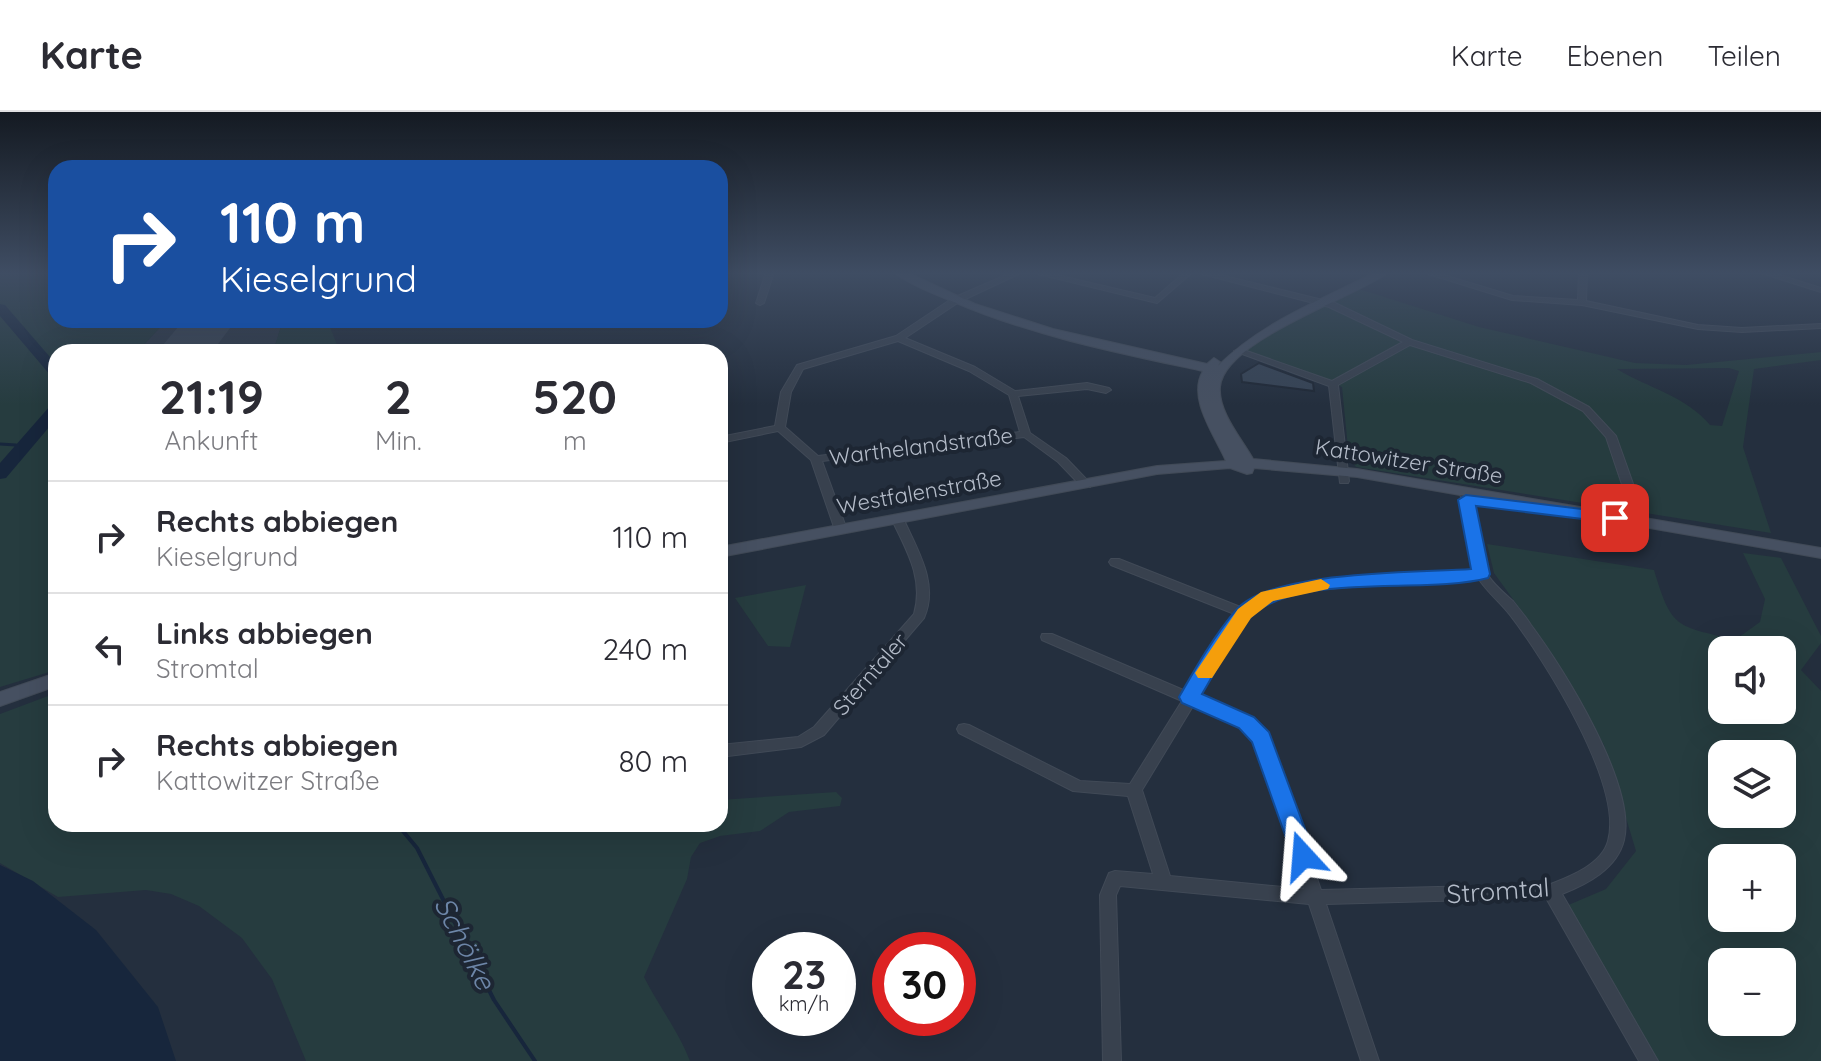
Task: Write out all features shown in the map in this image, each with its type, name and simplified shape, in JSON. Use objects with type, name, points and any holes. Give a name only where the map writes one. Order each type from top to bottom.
[{"type":"street","points":[[780,428],[788,388],[800,367],[899,338],[932,316]]},
{"type":"street","points":[[1001,316],[1210,371],[1267,333]]},
{"type":"street","points":[[1247,468],[1232,463],[1204,399],[1210,371],[1229,347],[1300,316]]},
{"type":"street","points":[[1354,316],[1409,342],[1534,381],[1586,409],[1611,436],[1641,523]]},
{"type":"street","points":[[1646,316],[1698,327],[1742,330],[1821,326]]},
{"type":"street","points":[[899,338],[972,369],[1013,394],[1087,386],[1106,390]]},
{"type":"street","points":[[1240,352],[1333,384],[1409,342]]},
{"type":"street","points":[[1210,371],[1219,408],[1247,468]]},
{"type":"street","points":[[1333,384],[1343,476]]},
{"type":"street","points":[[1013,394],[1026,434],[1062,460],[1086,485]]},
{"type":"street","points":[[728,438],[780,428]]},
{"type":"street","points":[[780,428],[816,459],[841,530]]},
{"type":"street","name":"Warthelandstraße","points":[[816,459],[1026,434]]},
{"type":"street","name":"Westfalenstraße","points":[[1127,478],[1157,470],[1232,463]]},
{"type":"street","name":"Kattowitzer Straße","points":[[1247,468],[1343,476],[1821,553]]},
{"type":"street","name":"Westfalenstraße","points":[[728,551],[1127,478],[1247,468]]},
{"type":"street","points":[[1163,881],[1134,790],[1244,613],[1267,596],[1310,586],[1481,574],[1466,496]]},
{"type":"street","name":"Sterntaler","points":[[728,750],[801,742],[819,731],[920,615],[926,599],[923,575],[898,520]]},
{"type":"street","points":[[1115,562],[1244,613]]},
{"type":"street","name":"Stromtal","points":[[1112,1061],[1108,895],[1115,878],[1317,897],[1551,891],[1586,878],[1600,866],[1617,840],[1616,810],[1600,753],[1551,665],[1514,611],[1481,574]]},
{"type":"street","points":[[1047,637],[1246,723],[1262,738],[1370,1061]]},
{"type":"street","points":[[0,699],[48,682]]},
{"type":"street","points":[[964,729],[1078,787],[1134,790]]},
{"type":"street","points":[[1551,891],[1649,1061]]},
{"type":"shaded area","points":[[160,328],[280,328],[276,344],[144,344]]},
{"type":"shaded area","points":[[0,865],[33,881],[96,930],[158,1007],[176,1061],[0,1061]]},
{"type":"green space","points":[[0,316],[48,316],[48,328],[160,328],[144,344],[48,344],[48,672],[0,687]]},
{"type":"green space","points":[[1303,316],[1445,316],[1635,363],[1686,365],[1821,352],[1821,360],[1754,369],[1743,447],[1771,533],[1356,467],[1349,458],[1342,387],[1238,351]],"holes":[[[1729,368],[1739,371],[1722,426],[1710,425],[1690,407],[1617,369]]]},
{"type":"green space","points":[[280,328],[330,328],[337,344],[276,344]]},
{"type":"green space","points":[[400,343],[543,344],[399,344]]},
{"type":"green space","points":[[1487,544],[1654,570],[1672,615],[1688,627],[1719,636],[1708,636],[1708,724],[1796,724],[1796,636],[1741,636],[1760,622],[1765,599],[1743,553],[1781,558],[1821,636],[1821,643],[1801,670],[1821,691],[1821,1061],[1656,1061],[1566,906],[1606,889],[1636,851],[1604,745],[1541,638],[1494,573]]},
{"type":"green space","points":[[806,585],[790,647],[768,646],[735,598]]},
{"type":"green space","points":[[48,696],[48,832],[728,832],[728,799],[836,792],[842,798],[840,806],[789,812],[760,831],[720,836],[700,843],[691,857],[687,879],[644,977],[690,1061],[306,1061],[272,979],[242,938],[199,906],[171,894],[146,890],[58,897],[0,863],[0,714]]},
{"type":"building","points":[[1259,363],[1313,383],[1314,391],[1242,382],[1241,374]]},
{"type":"waterway","points":[[7,316],[48,364]]},
{"type":"waterway","points":[[0,474],[48,418]]},
{"type":"waterway","points":[[0,444],[16,445],[16,457]]},
{"type":"waterway","name":"Schölke","points":[[404,832],[417,848],[494,1000],[535,1061]]},
{"type":"runway","points":[[191,344],[204,328]]},
{"type":"slow traffic","points":[[1205,673],[1244,613],[1267,596],[1321,585]]},
{"type":"route","points":[[1303,856],[1262,738],[1246,723],[1189,697],[1244,613],[1267,596],[1310,586],[1481,574],[1466,500],[1615,518]]}]
